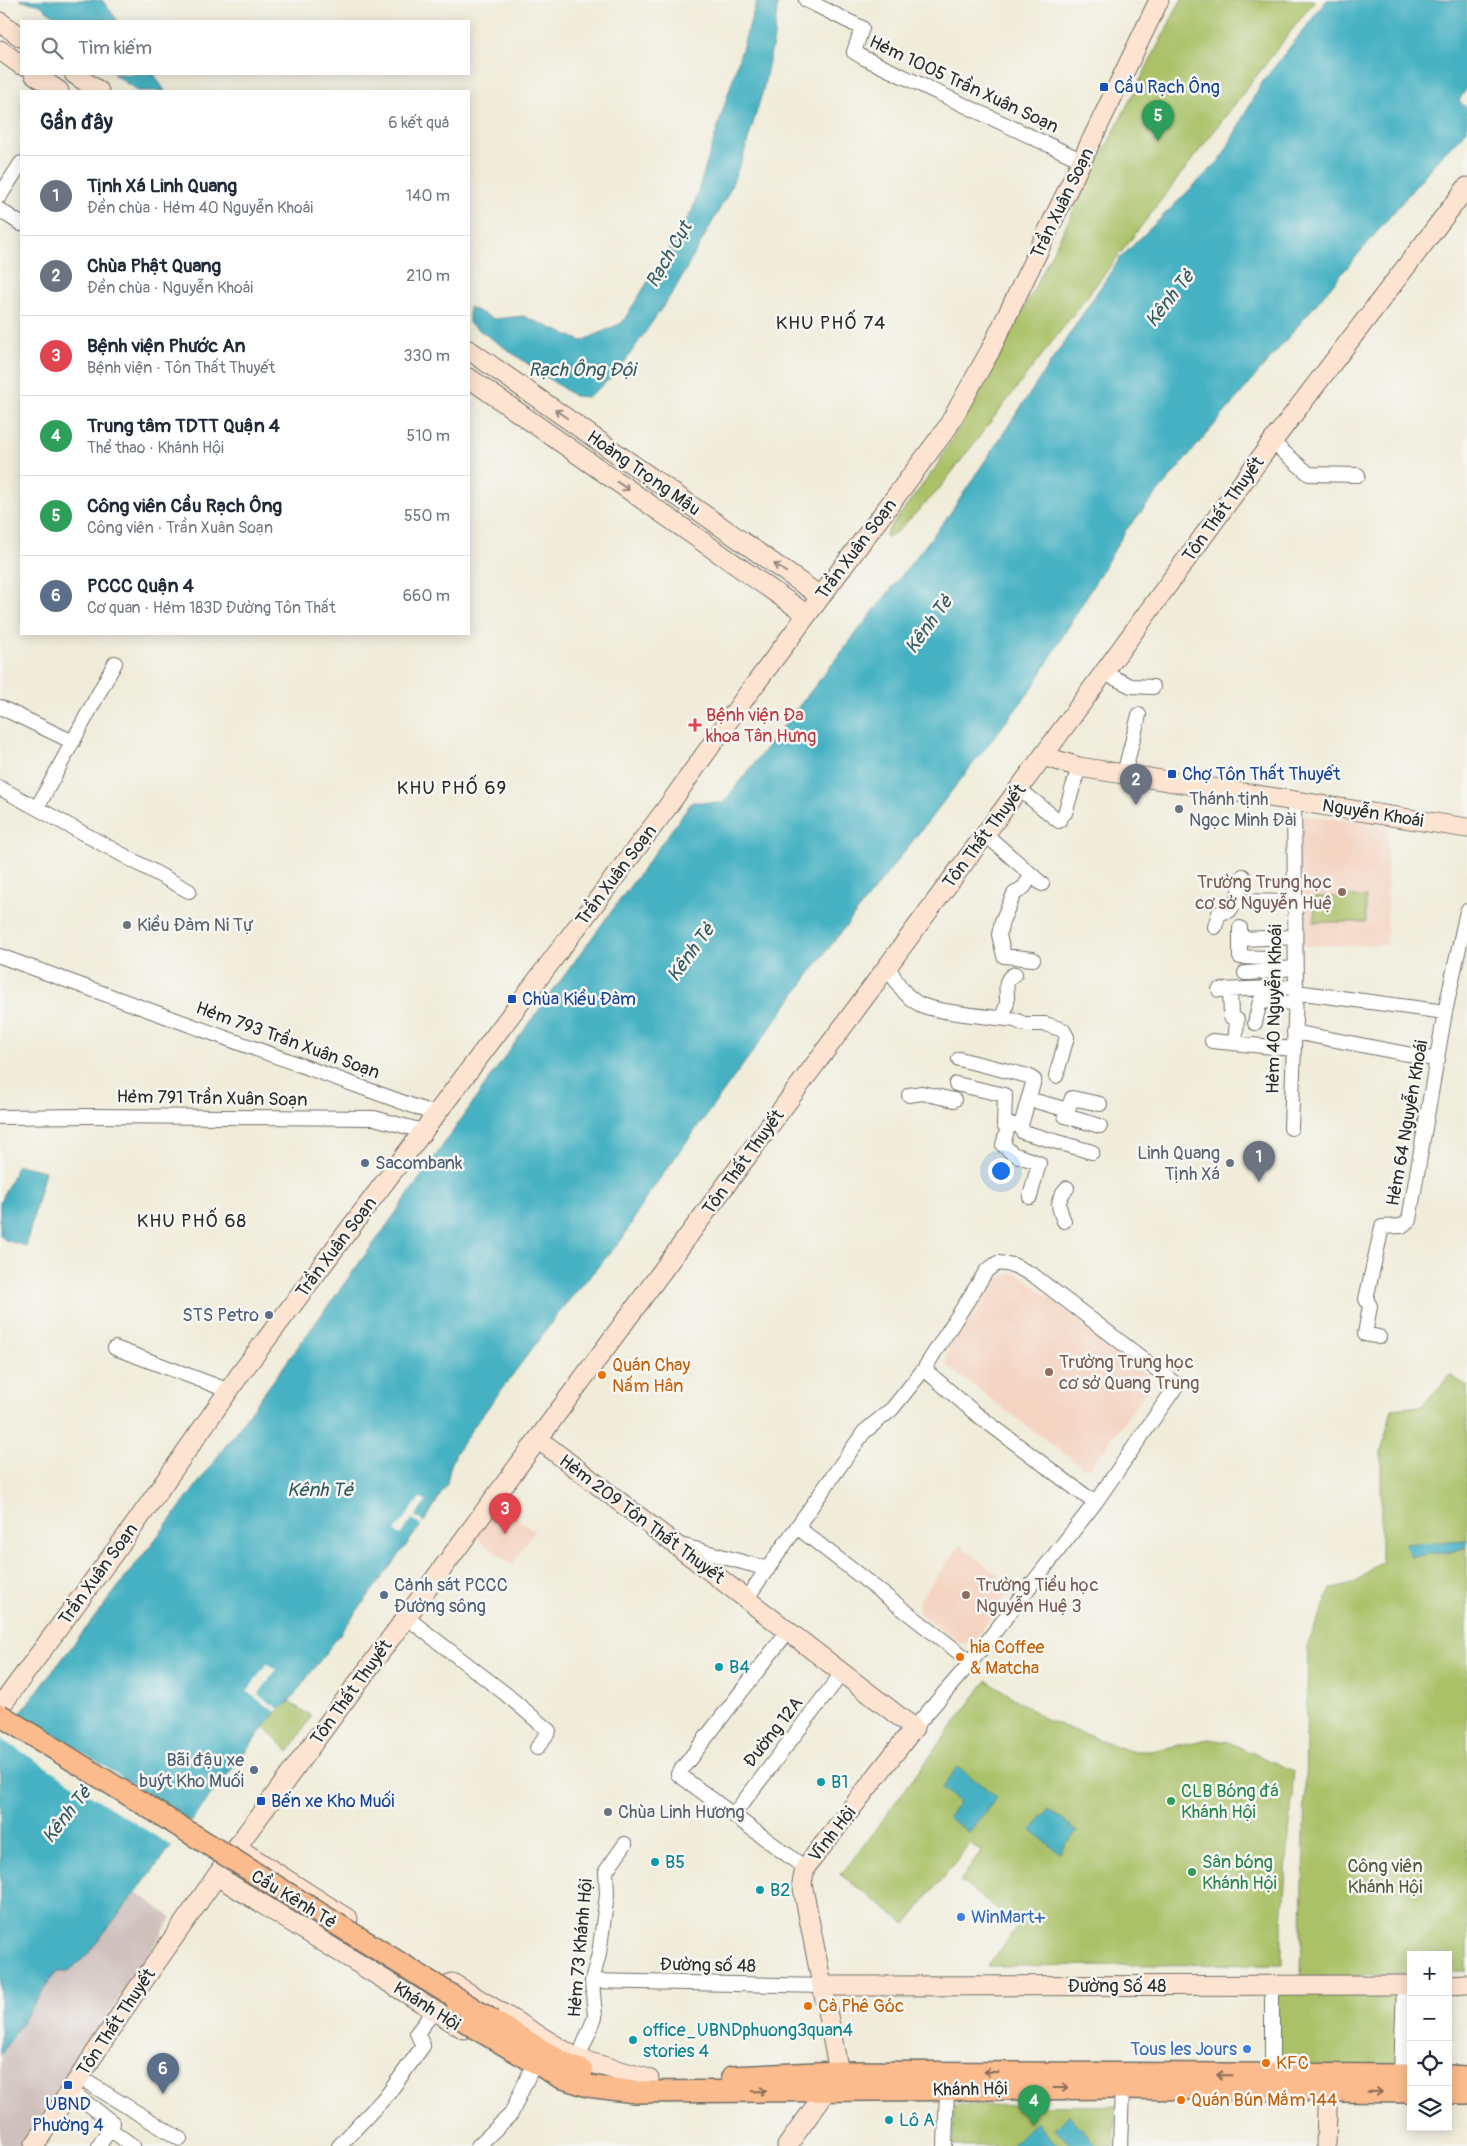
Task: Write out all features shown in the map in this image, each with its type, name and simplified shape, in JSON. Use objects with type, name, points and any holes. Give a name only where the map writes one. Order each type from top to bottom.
[{"type":"main road","name":"Trần Xuân Soạn","points":[[0,1708],[230,1390],[422,1131],[666,809],[806,614],[947,428],[990,352],[1159,0]]},
{"type":"main road","points":[[0,22],[20,36]]},
{"type":"main road","points":[[0,50],[20,63]]},
{"type":"main road","points":[[35,75],[58,90]]},
{"type":"main road","points":[[74,81],[96,90]]},
{"type":"main road","name":"Tôn Thất Thuyết","points":[[34,2146],[74,2083],[236,1847],[1019,789],[1272,442],[1467,188]]},
{"type":"main road","name":"Hoàng Trọng Mậu","points":[[470,351],[820,596]]},
{"type":"main road","name":"Hoàng Trọng Mậu","points":[[470,379],[806,614]]},
{"type":"main road","points":[[594,466],[607,447]]},
{"type":"main road","name":"Nguyễn Khoái","points":[[1043,756],[1079,767],[1467,828]]},
{"type":"main road","name":"Hẻm 209 Tôn Thất Thuyết","points":[[538,1439],[914,1728]]},
{"type":"main road","name":"Cầu Kênh Tẻ","points":[[0,1708],[493,2021],[565,2064],[586,2073]]},
{"type":"main road","name":"Vĩnh Hội","points":[[839,2072],[802,1883],[805,1868],[914,1728]]},
{"type":"main road","name":"Cầu Kênh Tẻ","points":[[0,1730],[508,2048],[560,2077],[586,2073]]},
{"type":"main road","name":"Khánh Hội","points":[[236,1847],[586,2073],[623,2079],[649,2086],[827,2090],[947,2090],[1407,2081]]},
{"type":"main road","name":"Khánh Hội","points":[[216,1876],[531,2070],[566,2089],[587,2095],[628,2100],[649,2086],[692,2079],[839,2072],[1272,2076],[1334,2083]]},
{"type":"main road","points":[[302,1929],[319,1901]]},
{"type":"main road","points":[[1452,1985],[1467,1984]]},
{"type":"main road","name":"Đường Số 48","points":[[823,1986],[1407,1985]]},
{"type":"main road","points":[[1452,2076],[1467,2077]]},
{"type":"main road","points":[[1326,2146],[1334,2083]]},
{"type":"main road","points":[[1334,2083],[1339,2146]]},
{"type":"main road","points":[[787,2146],[827,2090]]},
{"type":"main road","points":[[1452,2093],[1467,2093]]},
{"type":"street","name":"Hẻm 1005 Trần Xuân Soạn","points":[[806,0],[862,28],[854,52],[864,58],[1083,161]]},
{"type":"street","points":[[0,196],[17,178]]},
{"type":"street","points":[[0,210],[20,223]]},
{"type":"street","points":[[1272,442],[1309,474],[1358,476]]},
{"type":"street","points":[[37,808],[115,663]]},
{"type":"street","points":[[1104,673],[1131,686],[1153,687]]},
{"type":"street","points":[[0,707],[74,742]]},
{"type":"street","points":[[1124,774],[1139,715]]},
{"type":"street","points":[[1019,789],[1062,817],[1079,767]]},
{"type":"street","points":[[0,788],[189,891]]},
{"type":"street","name":"Hẻm 40 Nguyễn Khoái","points":[[1291,1128],[1295,994],[1294,801]]},
{"type":"street","points":[[985,834],[1036,880],[1008,905],[998,935],[1004,956],[1033,959]]},
{"type":"street","points":[[1215,927],[1219,912],[1229,911],[1238,901],[1243,876]]},
{"type":"street","points":[[1238,901],[1294,902]]},
{"type":"street","name":"Hẻm 64 Nguyễn Khoái","points":[[1379,1337],[1365,1334],[1370,1306],[1366,1298],[1382,1227],[1402,1226],[1409,1220],[1445,1012],[1467,911]]},
{"type":"street","points":[[1272,969],[1272,963],[1266,958],[1240,957],[1240,933],[1295,937]]},
{"type":"street","name":"Hẻm 793 Trần Xuân Soạn","points":[[0,956],[128,1000],[303,1067],[435,1114]]},
{"type":"street","points":[[888,966],[897,983],[918,1004],[932,1009],[1002,1018],[1024,1024],[1045,1024],[1063,1030],[1067,1037],[1056,1076]]},
{"type":"street","points":[[1245,973],[1267,973],[1272,969],[1295,968]]},
{"type":"street","points":[[1002,1018],[1008,1000],[1007,981],[1015,974]]},
{"type":"street","points":[[1235,1043],[1237,1020],[1231,1017],[1225,990],[1295,994],[1445,1012]]},
{"type":"street","points":[[1255,1023],[1260,1001],[1295,994]]},
{"type":"street","points":[[1294,1032],[1438,1060]]},
{"type":"street","points":[[1212,1040],[1293,1049]]},
{"type":"street","points":[[959,1059],[1028,1076],[1034,1080],[1028,1099],[1003,1145],[1013,1154],[1039,1163],[1030,1197]]},
{"type":"street","points":[[956,1084],[1005,1095],[1004,1125],[1014,1125],[1023,1132],[1092,1152]]},
{"type":"street","points":[[909,1095],[922,1094],[954,1100]]},
{"type":"street","points":[[1100,1104],[1072,1098],[1065,1116],[1100,1126]]},
{"type":"street","points":[[1028,1099],[1068,1110]]},
{"type":"street","name":"Hẻm 791 Trần Xuân Soạn","points":[[0,1118],[89,1116],[374,1118],[422,1131]]},
{"type":"street","points":[[1064,1221],[1058,1204],[1059,1196],[1067,1188]]},
{"type":"street","points":[[746,1598],[864,1432],[892,1409],[924,1368],[988,1270],[998,1263],[1013,1265],[1033,1275],[1177,1385],[1095,1504],[971,1662],[797,1528]]},
{"type":"street","points":[[115,1348],[230,1390]]},
{"type":"street","points":[[924,1368],[975,1413],[1095,1504]]},
{"type":"street","points":[[677,1544],[768,1569]]},
{"type":"street","points":[[406,1617],[507,1694],[549,1732],[537,1748]]},
{"type":"street","points":[[788,1631],[678,1774],[805,1868]]},
{"type":"street","name":"Vĩnh Hội","points":[[914,1728],[971,1662]]},
{"type":"street","name":"Đường 12A","points":[[734,1814],[843,1672]]},
{"type":"street","name":"Hẻm 73 Khánh Hội","points":[[586,2073],[595,2017],[592,1981],[599,1954],[607,1896],[606,1871],[625,1844]]},
{"type":"street","name":"Đường số 48","points":[[592,1981],[823,1986]]},
{"type":"street","points":[[1272,1986],[1272,2076]]},
{"type":"street","points":[[1407,1996],[1407,2041]]},
{"type":"street","points":[[339,2146],[388,2094],[423,2046],[417,2033],[434,2011]]},
{"type":"street","points":[[478,2146],[511,2114],[531,2070]]},
{"type":"street","points":[[74,2083],[113,2122],[111,2130],[99,2146]]},
{"type":"street","points":[[74,2083],[180,2140]]},
{"type":"street","points":[[1120,2146],[1122,2088]]},
{"type":"street","points":[[945,2146],[947,2090]]},
{"type":"street","points":[[111,2130],[133,2146]]},
{"type":"shaded area","name":"Trường Trung học cơ sở Nguyễn Huệ","points":[[1296,815],[1388,824],[1387,945],[1297,946]]},
{"type":"shaded area","name":"Trường Trung học cơ sở Quang Trung","points":[[1013,1273],[1021,1275],[1151,1378],[1150,1386],[1091,1467],[1083,1468],[946,1365],[947,1354],[952,1341],[997,1277]]},
{"type":"shaded area","points":[[500,1504],[534,1531],[512,1565],[475,1537]]},
{"type":"shaded area","name":"Trường Tiểu học Nguyễn Huệ 3","points":[[960,1545],[1013,1587],[973,1642],[960,1643],[919,1613],[918,1602]]},
{"type":"shaded area","points":[[135,1891],[172,1918],[23,2146],[0,2146],[0,2055],[51,1979],[57,1972],[68,1972],[76,1967]]},
{"type":"green space","points":[[1181,0],[1315,0],[936,493],[899,530],[887,538],[886,533],[936,467],[1001,353]]},
{"type":"green space","points":[[1315,897],[1366,897],[1366,922],[1314,922]]},
{"type":"green space","name":"Công viên Khánh Hội","points":[[1450,1375],[1467,1386],[1467,1540],[1406,1544],[1450,1552],[1467,1547],[1467,1972],[1452,1972],[1452,1951],[1407,1951],[1407,1974],[1301,1978],[1308,1644],[1331,1589],[1355,1582],[1373,1567],[1384,1562],[1381,1558],[1381,1452],[1392,1409],[1422,1406]]},
{"type":"green space","name":"CLB Bóng đá Khánh Hội","points":[[987,1680],[1047,1720],[1130,1751],[1151,1751],[1208,1739],[1228,1742],[1294,1771],[1292,1794],[1294,1796],[1292,1799],[1282,1922],[1282,1964],[988,1966],[1019,1925],[960,1881],[981,1852],[970,1843],[906,1924],[841,1875]]},
{"type":"green space","points":[[289,1702],[311,1716],[289,1752],[264,1727],[276,1712]]},
{"type":"green space","points":[[1399,1988],[1397,2073],[1278,2073],[1277,1990]]},
{"type":"green space","points":[[953,2105],[1116,2106],[1114,2146],[953,2146]]},
{"type":"water","points":[[19,0],[102,0],[117,20],[60,20],[40,5]]},
{"type":"water","name":"Rạch Ông Đội","points":[[757,0],[778,0],[774,38],[763,90],[744,154],[728,194],[675,289],[617,373],[588,397],[574,396],[470,324],[470,307],[494,319],[523,316],[582,341],[622,323],[692,211]]},
{"type":"water","name":"Kênh Tẻ","points":[[1327,0],[1467,0],[1467,87],[1459,101],[1467,108],[1467,130],[1435,163],[1126,530],[1031,690],[828,949],[647,1196],[623,1238],[564,1306],[472,1429],[456,1453],[450,1468],[447,1484],[428,1516],[289,1702],[276,1712],[87,1955],[68,1972],[57,1972],[51,1979],[0,2055],[0,1739],[185,1501],[385,1228],[516,1041],[692,802],[723,803],[949,515],[1120,258],[1221,159],[1260,85]]},
{"type":"water","points":[[114,75],[155,75],[164,90],[137,90]]},
{"type":"water","points":[[18,1165],[45,1171],[26,1246],[5,1240],[0,1235],[0,1202]]},
{"type":"water","points":[[1467,1540],[1467,1547],[1450,1552],[1411,1556],[1404,1544]]},
{"type":"water","points":[[958,1767],[997,1797],[969,1833],[948,1817],[959,1802],[942,1788]]},
{"type":"water","points":[[1048,1809],[1077,1831],[1060,1853],[1031,1831]]},
{"type":"water","points":[[1069,2115],[1097,2146],[1071,2146],[1055,2128]]},
{"type":"water","points":[[1036,2122],[1058,2146],[1011,2146]]},
{"type":"pier","points":[[420,1498],[426,1502],[415,1516],[424,1523],[421,1526],[412,1519],[400,1535],[395,1531]]},
{"type":"pier","points":[[267,1663],[276,1670],[258,1695],[279,1709],[276,1712],[247,1692]]},
{"type":"pier","points":[[15,1715],[90,1757],[192,1824],[173,1847],[0,1738]]},
{"type":"place","name":"Cầu Rạch Ông","points":[[1104,87]]},
{"type":"place","name":"Công viên Cầu Rạch Ông","points":[[1158,141]]},
{"type":"place","name":"Bệnh viện Đa khoa Tân Hưng","points":[[695,725]]},
{"type":"place","name":"Chợ Tôn Thất Thuyết","points":[[1172,774]]},
{"type":"place","name":"Chùa Phật Quang","points":[[1136,805]]},
{"type":"place","name":"Thánh tịnh Ngọc Minh Đài","points":[[1179,809]]},
{"type":"place","name":"Trường Trung học cơ sở Nguyễn Huệ","points":[[1342,892]]},
{"type":"place","name":"Kiều Đàm Ni Tự","points":[[127,925]]},
{"type":"place","name":"Chùa Kiều Đàm","points":[[512,999]]},
{"type":"place","name":"Sacombank","points":[[365,1163]]},
{"type":"place","name":"Linh Quang Tịnh Xá","points":[[1230,1163]]},
{"type":"place","name":"Tịnh Xá Linh Quang","points":[[1259,1182]]},
{"type":"place","name":"STS Petro","points":[[269,1315]]},
{"type":"place","name":"Trường Trung học cơ sở Quang Trung","points":[[1049,1372]]},
{"type":"place","name":"Quán Chay Nấm Hân","points":[[602,1375]]},
{"type":"place","name":"Bệnh viện Phước An","points":[[505,1534]]},
{"type":"place","name":"Cảnh sát PCCC Đường sông","points":[[384,1595]]},
{"type":"place","name":"Trường Tiểu học Nguyễn Huệ 3","points":[[966,1595]]},
{"type":"place","name":"hia Coffee & Matcha","points":[[960,1657]]},
{"type":"place","name":"B4","points":[[719,1667]]},
{"type":"place","name":"Bãi đậu xe buýt Kho Muối","points":[[254,1770]]},
{"type":"place","name":"B1","points":[[821,1782]]},
{"type":"place","name":"Bến xe Kho Muối","points":[[261,1801]]},
{"type":"place","name":"CLB Bóng đá Khánh Hội","points":[[1171,1801]]},
{"type":"place","name":"Chùa Linh Hương","points":[[608,1812]]},
{"type":"place","name":"B5","points":[[655,1862]]},
{"type":"place","name":"Sân bóng Khánh Hội","points":[[1192,1872]]},
{"type":"place","name":"B2","points":[[760,1890]]},
{"type":"place","name":"WinMart+","points":[[961,1917]]},
{"type":"place","name":"Cà Phê Góc","points":[[808,2006]]},
{"type":"place","name":"office_UBNDphuong3quan4 stories 4","points":[[633,2040]]},
{"type":"place","name":"Tous les Jours","points":[[1247,2049]]},
{"type":"place","name":"KFC","points":[[1266,2063]]},
{"type":"place","name":"UBND Phường 4","points":[[68,2085]]},
{"type":"place","name":"PCCC Quận 4","points":[[163,2094]]},
{"type":"place","name":"Quán Bún Mắm 144","points":[[1181,2100]]},
{"type":"place","name":"Lô A","points":[[889,2120]]},
{"type":"place","name":"Trung tâm TDTT Quận 4","points":[[1034,2126]]},
{"type":"district","name":"KHU PHỐ 74","points":[[831,322]]},
{"type":"district","name":"KHU PHỐ 69","points":[[452,787]]},
{"type":"district","name":"KHU PHỐ 68","points":[[192,1220]]},
{"type":"water label","name":"Rạch Cụt","points":[[668,254]]}]
